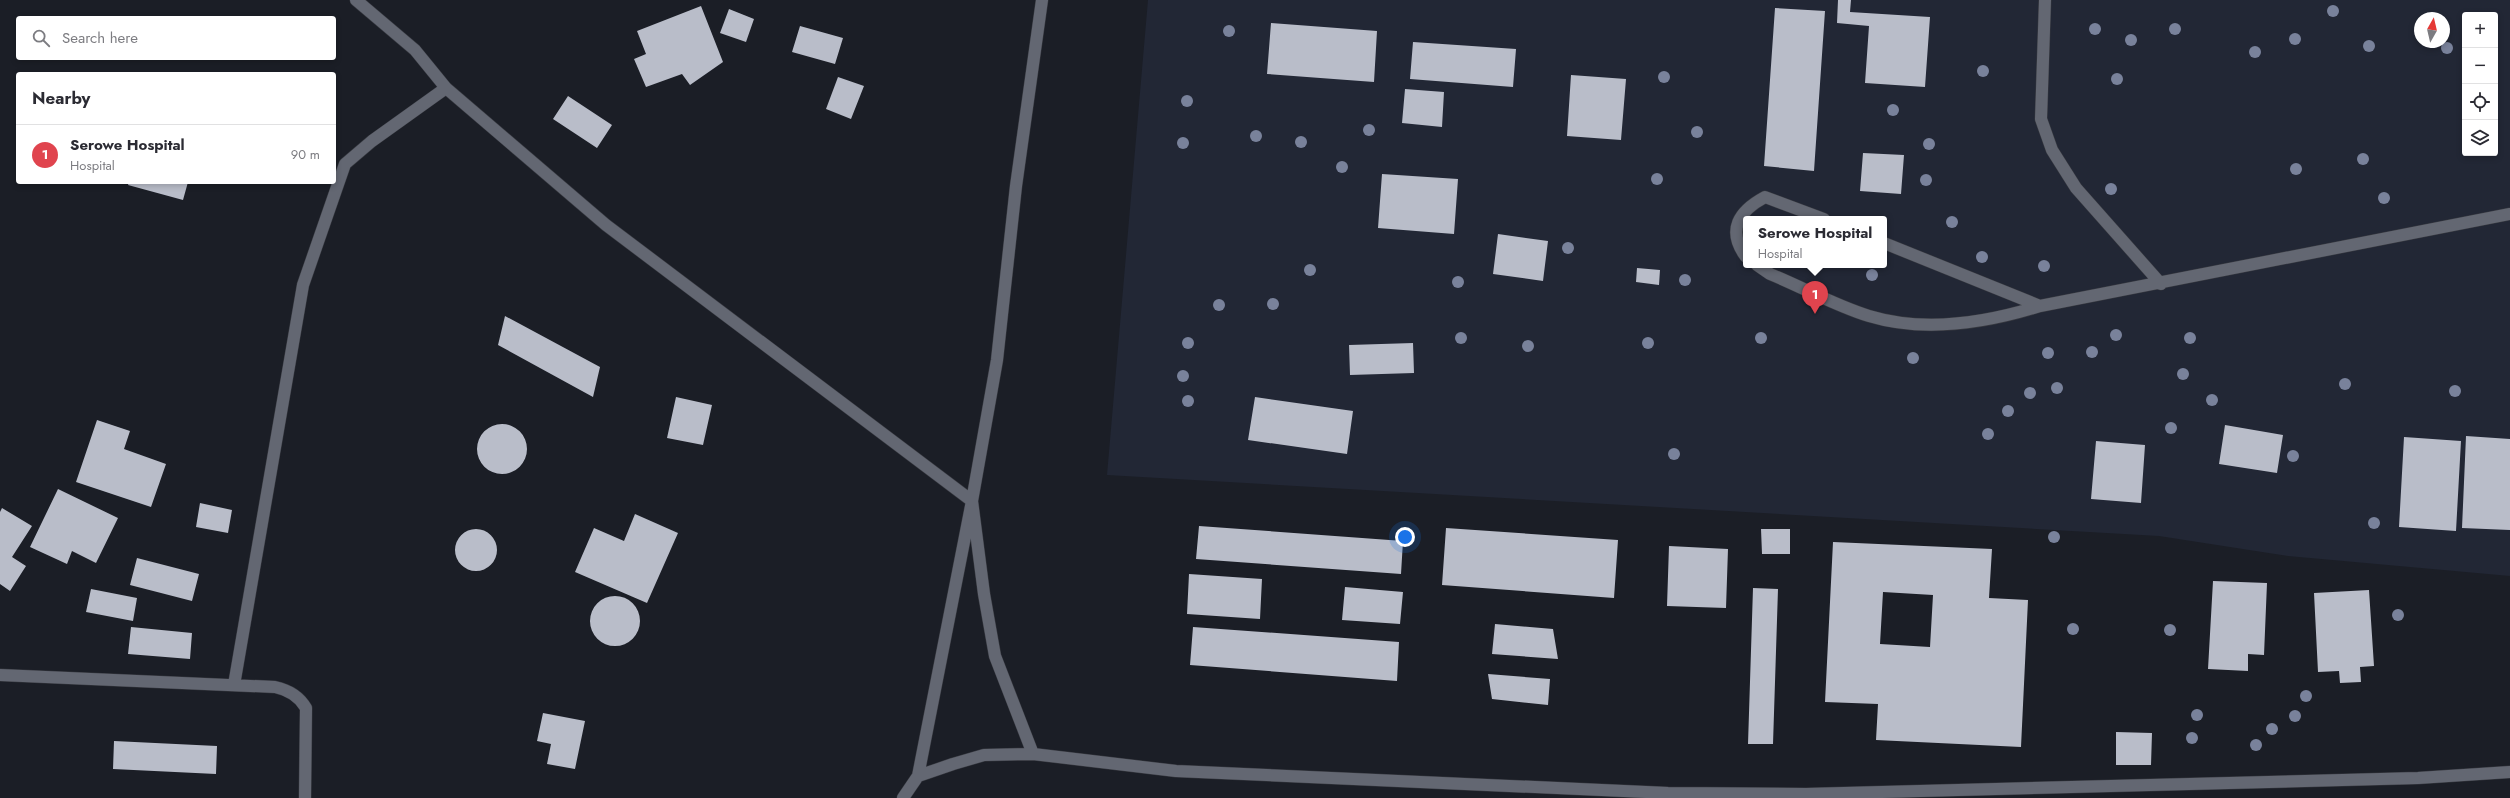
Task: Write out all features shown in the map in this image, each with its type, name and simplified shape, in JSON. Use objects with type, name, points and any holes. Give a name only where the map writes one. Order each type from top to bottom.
[{"type":"street","points":[[356,0],[415,50],[446,88],[606,226],[972,501],[984,594],[995,656],[1033,754]]},
{"type":"street","points":[[903,798],[918,776],[972,501],[997,360],[1016,186],[1042,0]]},
{"type":"street","points":[[2045,0],[2041,119],[2052,150],[2076,188],[2161,284]]},
{"type":"street","points":[[234,685],[303,285],[345,164],[372,141],[446,88]]},
{"type":"street","points":[[1743,253],[1738,246],[1735,237],[1736,228],[1745,209],[1765,197],[1816,216]]},
{"type":"street","points":[[1761,268],[1770,274],[1869,316],[1913,323],[1958,324],[2005,317],[2040,306],[2161,284],[2510,214]]},
{"type":"street","points":[[1887,244],[2040,306]]},
{"type":"street","points":[[0,675],[275,687],[287,690],[302,701],[306,708],[305,798]]},
{"type":"street","points":[[918,776],[984,755],[1033,754],[1176,771],[1668,796],[1806,794],[2418,778],[2510,772]]},
{"type":"shaded area","points":[[1148,0],[2510,0],[2510,576],[2288,556],[2159,536],[1107,475]]},
{"type":"building","points":[[1838,0],[1851,0],[1850,12],[1930,17],[1925,87],[1865,83],[1869,26],[1837,23]]},
{"type":"building","points":[[701,6],[723,62],[690,85],[682,74],[646,87],[634,59],[646,54],[637,31]]},
{"type":"building","points":[[1775,8],[1825,11],[1814,171],[1764,166]]},
{"type":"building","points":[[729,9],[754,19],[746,42],[720,33]]},
{"type":"building","points":[[1271,23],[1377,31],[1374,82],[1267,74]]},
{"type":"building","points":[[800,26],[843,38],[835,64],[792,52]]},
{"type":"building","points":[[1413,42],[1516,49],[1513,87],[1410,79]]},
{"type":"building","points":[[1571,75],[1626,79],[1621,140],[1567,136]]},
{"type":"building","points":[[838,77],[864,86],[851,119],[826,109]]},
{"type":"building","points":[[1405,89],[1444,92],[1442,127],[1402,123]]},
{"type":"building","points":[[568,96],[612,125],[597,148],[553,119]]},
{"type":"building","points":[[1863,153],[1904,155],[1901,194],[1860,191]]},
{"type":"building","points":[[1382,174],[1458,179],[1454,234],[1378,228]]},
{"type":"building","points":[[128,184],[187,184],[183,200]]},
{"type":"building","points":[[1498,234],[1548,241],[1543,281],[1493,274]]},
{"type":"building","points":[[1637,268],[1660,270],[1659,285],[1636,282]]},
{"type":"building","points":[[505,316],[600,367],[593,397],[498,345]]},
{"type":"building","points":[[1413,343],[1414,373],[1350,375],[1349,345]]},
{"type":"building","points":[[676,397],[712,405],[703,445],[667,438]]},
{"type":"building","points":[[1255,397],[1353,411],[1347,454],[1248,440]]},
{"type":"building","points":[[97,420],[130,431],[124,449],[166,464],[151,507],[76,482]]},
{"type":"building","points":[[497,424],[507,424],[520,431],[527,444],[527,454],[520,467],[507,474],[497,474],[488,470],[481,463],[477,454],[477,444],[481,435],[488,428]]},
{"type":"building","points":[[2225,425],[2283,435],[2277,473],[2219,464]]},
{"type":"building","points":[[2466,436],[2510,439],[2510,530],[2462,528]]},
{"type":"building","points":[[2404,437],[2461,441],[2456,531],[2399,527]]},
{"type":"building","points":[[2096,441],[2145,445],[2141,503],[2091,499]]},
{"type":"building","points":[[58,489],[118,518],[96,563],[72,551],[67,564],[30,547]]},
{"type":"building","points":[[200,503],[232,510],[228,533],[196,527]]},
{"type":"building","points":[[2,508],[32,526],[12,557],[26,566],[10,591],[0,584],[0,512]]},
{"type":"building","points":[[635,514],[678,533],[647,603],[575,572],[594,528],[624,541]]},
{"type":"building","points":[[1199,526],[1403,541],[1401,574],[1196,559]]},
{"type":"building","points":[[1446,528],[1618,540],[1614,598],[1442,585]]},
{"type":"building","points":[[472,529],[480,529],[488,532],[494,538],[497,550],[494,562],[488,568],[480,571],[472,571],[464,568],[458,562],[455,554],[455,546],[458,538],[464,532]]},
{"type":"building","points":[[1761,529],[1790,529],[1790,554],[1762,554]]},
{"type":"building","points":[[1833,542],[1992,549],[1989,598],[2028,600],[2021,747],[1876,740],[1878,704],[1825,702]],"holes":[[[1883,592],[1933,595],[1930,647],[1880,644]]]},
{"type":"building","points":[[1669,546],[1728,549],[1726,608],[1667,606]]},
{"type":"building","points":[[137,558],[199,574],[192,601],[130,585]]},
{"type":"building","points":[[1189,574],[1262,579],[1260,619],[1187,614]]},
{"type":"building","points":[[2213,581],[2267,583],[2264,655],[2248,654],[2248,671],[2208,669]]},
{"type":"building","points":[[1345,587],[1403,592],[1400,624],[1342,620]]},
{"type":"building","points":[[1753,588],[1778,589],[1773,744],[1748,744]]},
{"type":"building","points":[[91,589],[137,598],[133,621],[86,612]]},
{"type":"building","points":[[2369,590],[2374,666],[2360,667],[2361,682],[2340,683],[2339,671],[2318,672],[2314,593]]},
{"type":"building","points":[[610,596],[620,596],[633,603],[640,616],[640,626],[633,639],[620,646],[610,646],[601,642],[594,635],[590,626],[590,616],[594,607],[601,600]]},
{"type":"building","points":[[1495,624],[1553,629],[1558,659],[1492,654]]},
{"type":"building","points":[[131,627],[192,633],[190,659],[128,654]]},
{"type":"building","points":[[1193,627],[1399,642],[1397,681],[1190,665]]},
{"type":"building","points":[[1488,674],[1550,679],[1548,705],[1492,699]]},
{"type":"building","points":[[543,713],[585,721],[575,769],[547,764],[551,744],[537,741]]},
{"type":"building","points":[[2116,732],[2152,733],[2151,765],[2116,765]]},
{"type":"building","points":[[114,741],[217,746],[216,774],[113,769]]},
{"type":"place","name":"Serowe Hospital","points":[[1815,314]]}]
